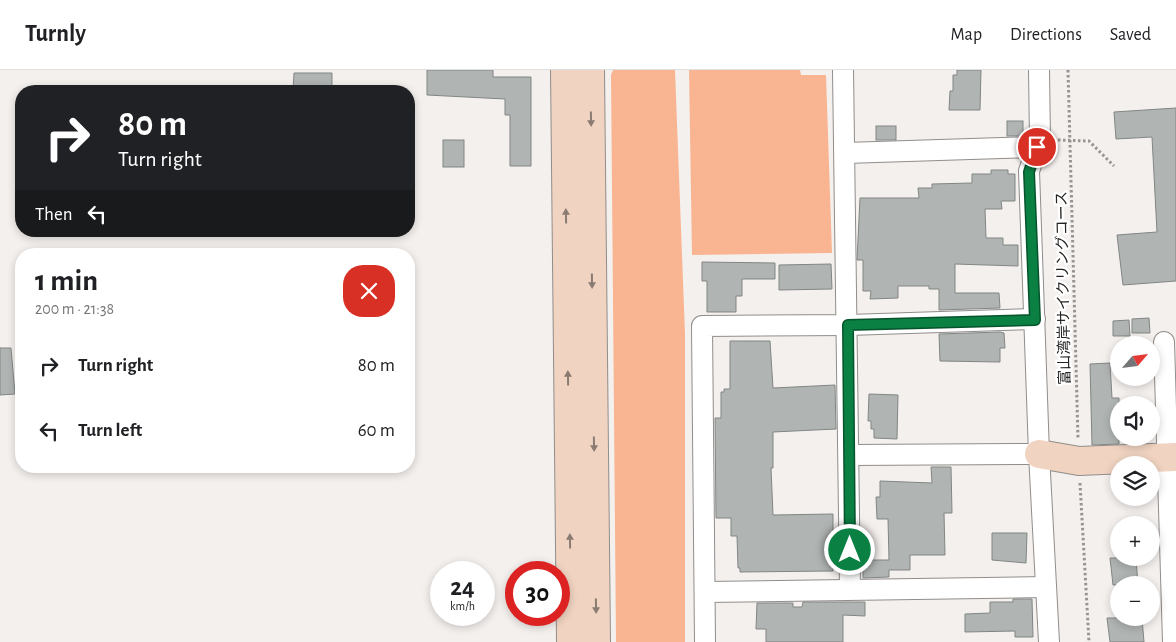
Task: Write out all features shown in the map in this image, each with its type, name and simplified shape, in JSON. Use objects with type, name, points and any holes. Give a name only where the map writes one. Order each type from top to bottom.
[{"type":"street","points":[[565,70],[571,642]]},
{"type":"street","points":[[590,70],[596,642]]},
{"type":"street","points":[[843,70],[850,455],[850,589]]},
{"type":"street","points":[[1039,70],[1038,144],[1029,172],[1035,320],[1057,453],[1045,587],[1048,642]]},
{"type":"street","points":[[845,153],[1038,144]]},
{"type":"street","points":[[705,642],[702,326],[848,325],[1035,320]]},
{"type":"street","points":[[1164,342],[1172,457],[1173,642]]},
{"type":"street","points":[[850,455],[1057,453],[1078,460],[1172,457]]},
{"type":"street","points":[[705,592],[1045,587]]},
{"type":"path","name":"富山湾岸サイクリングコース","points":[[1057,453],[1071,164],[1068,70]]},
{"type":"path","points":[[1038,144],[1070,140],[1089,141],[1114,166]]},
{"type":"path","points":[[1080,482],[1089,642]]},
{"type":"shaded area","points":[[613,70],[675,70],[685,334],[685,642],[616,642],[611,75]]},
{"type":"shaded area","points":[[689,70],[800,70],[801,75],[826,75],[832,253],[692,255]]},
{"type":"building","points":[[427,70],[493,70],[493,77],[531,77],[531,166],[510,166],[510,115],[505,115],[505,99],[427,95]]},
{"type":"building","points":[[957,70],[981,70],[980,110],[949,110],[950,91],[953,91],[953,75],[957,75]]},
{"type":"building","points":[[294,73],[332,73],[332,85],[293,85]]},
{"type":"building","points":[[1176,108],[1176,281],[1123,285],[1117,235],[1157,232],[1152,137],[1116,139],[1114,112]]},
{"type":"building","points":[[1007,121],[1023,121],[1023,136],[1007,136]]},
{"type":"building","points":[[876,126],[896,126],[896,140],[876,140]]},
{"type":"building","points":[[443,140],[464,140],[464,167],[443,167]]},
{"type":"building","points":[[991,170],[1008,170],[1008,174],[1015,174],[1015,201],[1001,201],[1002,209],[985,209],[986,238],[1003,238],[1003,245],[1018,245],[1018,266],[955,264],[955,293],[999,293],[1000,308],[939,310],[939,289],[929,289],[929,286],[898,286],[898,298],[870,299],[871,291],[863,291],[863,260],[857,260],[860,198],[919,198],[918,188],[932,188],[932,184],[972,183],[972,174],[991,174]]},
{"type":"building","points":[[702,262],[775,263],[775,279],[742,279],[742,296],[736,296],[736,312],[707,312],[707,281],[702,281]]},
{"type":"building","points":[[831,264],[832,289],[779,290],[779,265]]},
{"type":"building","points":[[1149,318],[1150,333],[1132,333],[1132,319]]},
{"type":"building","points":[[1129,320],[1130,336],[1113,336],[1113,321]]},
{"type":"building","points":[[1004,333],[1005,348],[1000,348],[1000,362],[940,361],[939,334]]},
{"type":"building","points":[[730,341],[770,341],[773,388],[835,385],[836,429],[773,432],[773,468],[771,468],[773,515],[833,514],[833,571],[740,572],[740,568],[738,568],[737,536],[731,536],[731,518],[716,518],[715,418],[721,418],[721,392],[724,392],[724,389],[730,389]]},
{"type":"building","points":[[0,348],[11,348],[15,394],[0,395]]},
{"type":"building","points":[[1110,363],[1112,396],[1110,396],[1110,444],[1092,445],[1090,364]]},
{"type":"building","points":[[869,394],[898,395],[897,439],[874,438],[874,429],[871,429],[871,421],[868,421]]},
{"type":"building","points":[[931,467],[951,467],[952,513],[944,513],[945,555],[910,555],[910,570],[889,570],[889,577],[863,578],[863,560],[889,560],[888,519],[877,519],[876,497],[880,497],[880,481],[932,483]]},
{"type":"building","points":[[992,533],[1027,533],[1026,563],[992,560]]},
{"type":"building","points":[[1111,566],[1137,566],[1137,576],[1112,576]]},
{"type":"building","points":[[1013,599],[1032,599],[1033,637],[1015,637],[1015,631],[965,632],[965,614],[990,613],[990,602],[1013,602]]},
{"type":"building","points":[[803,602],[865,602],[865,616],[843,615],[843,642],[766,642],[766,629],[756,629],[757,603],[793,603],[793,607],[802,607]]},
{"type":"building","points":[[1107,618],[1110,618],[1110,626],[1143,626],[1144,642],[1110,642]]},
{"type":"route","points":[[850,550],[848,325],[1035,320],[1029,172],[1037,147]]}]
